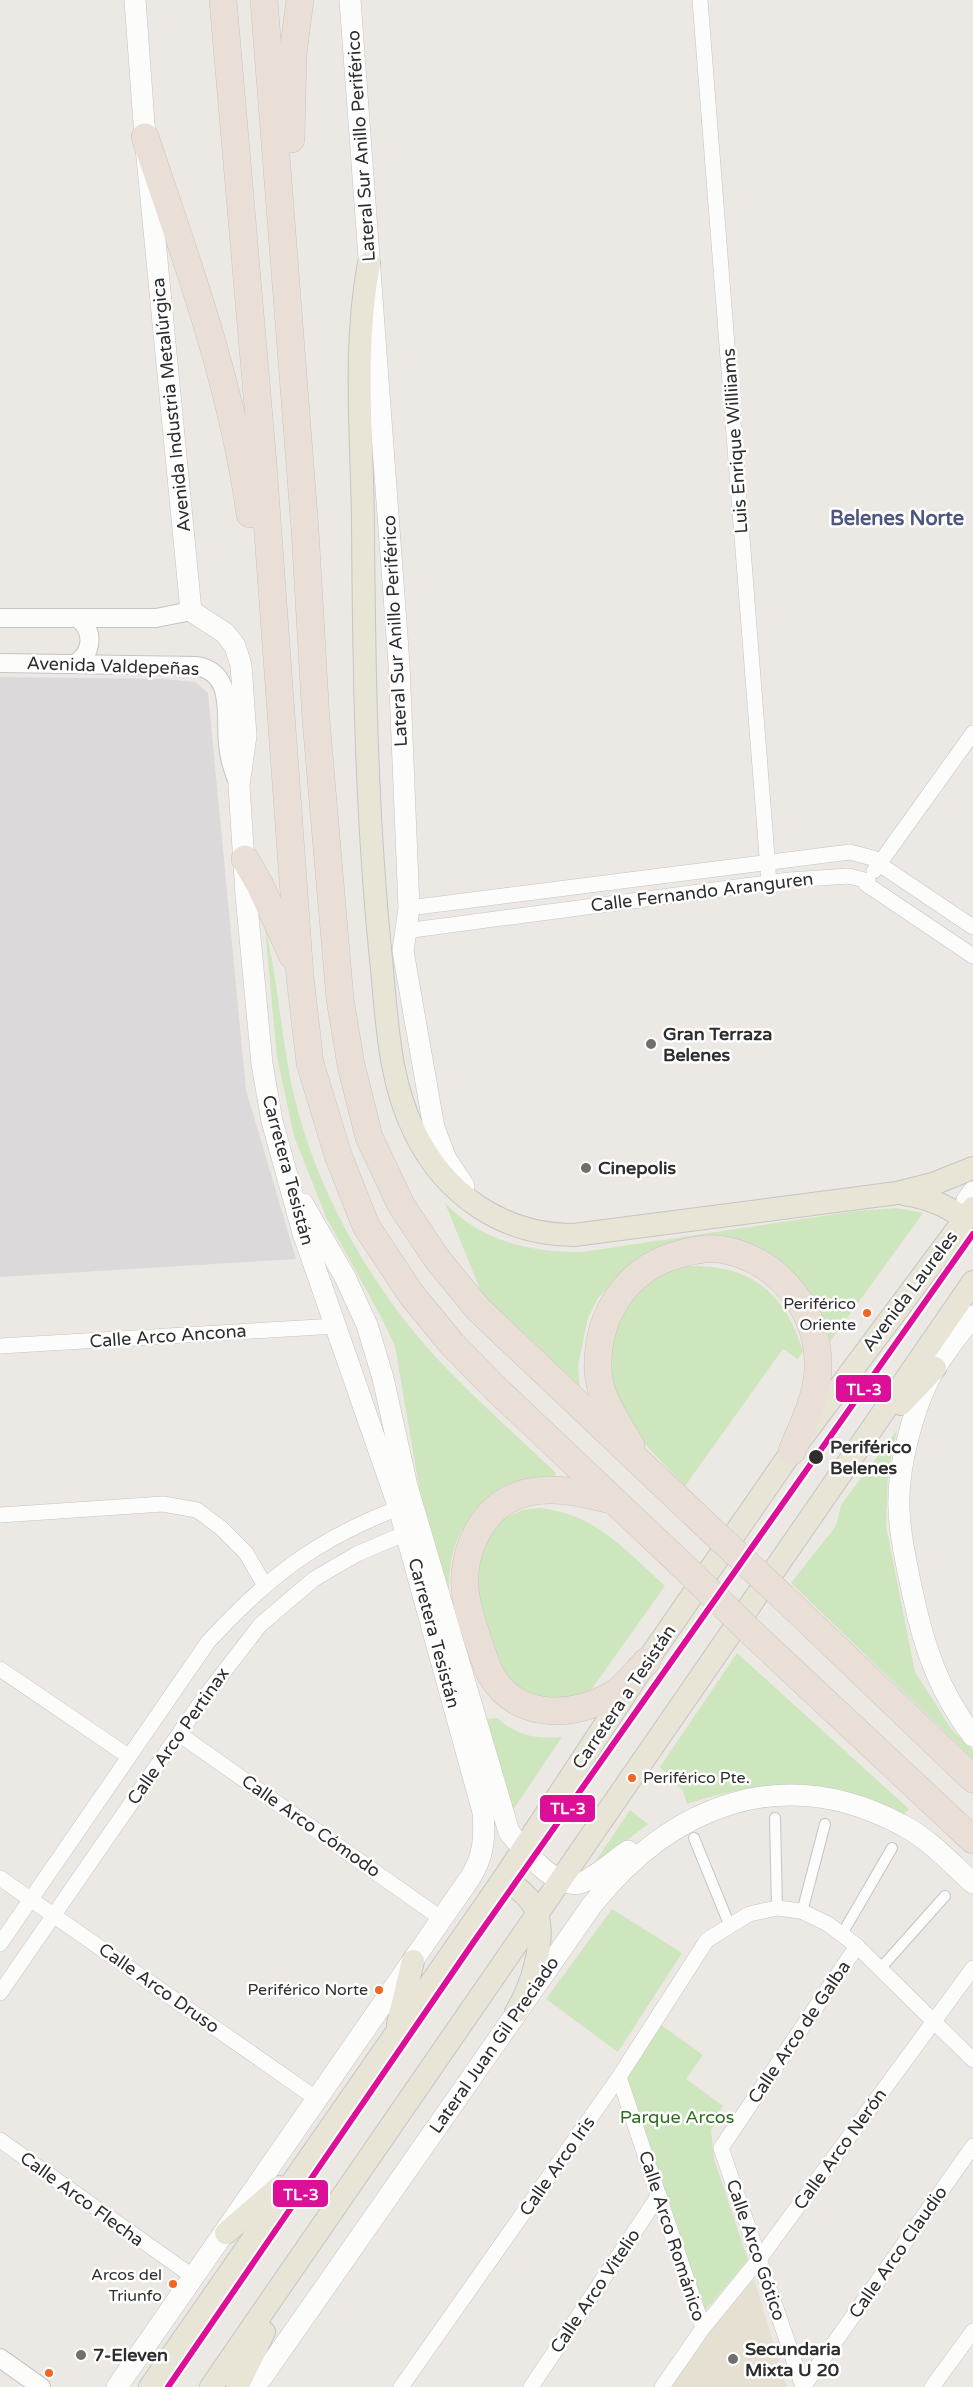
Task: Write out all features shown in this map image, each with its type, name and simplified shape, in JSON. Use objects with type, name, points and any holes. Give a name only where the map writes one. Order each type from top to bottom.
[{"type":"highway","points":[[223,0],[277,648],[300,977],[310,1063],[338,1155],[366,1226],[411,1294],[452,1344],[611,1500],[973,1840]]},
{"type":"highway","points":[[264,0],[305,530],[316,720],[340,999],[351,1065],[369,1137],[401,1205],[437,1259],[478,1309],[973,1779]]},
{"type":"highway","points":[[300,0],[293,54],[290,122],[305,530]]},
{"type":"highway","points":[[145,138],[192,273],[228,397],[240,449],[265,603],[277,648]]},
{"type":"highway","points":[[245,860],[268,903],[300,977]]},
{"type":"highway","points":[[643,1468],[608,1405],[598,1372],[601,1335],[615,1298],[638,1272],[666,1258],[695,1250],[724,1250],[750,1259],[782,1280],[801,1300],[816,1336],[818,1368],[815,1394],[792,1451]]},
{"type":"highway","points":[[611,1500],[550,1490],[520,1494],[504,1502],[490,1514],[475,1535],[467,1562],[466,1597],[491,1675],[501,1689],[529,1706],[546,1712],[575,1711],[594,1705],[617,1691],[647,1661]]},
{"type":"main road","name":"Avenida Industria Metalúrgica","points":[[135,0],[145,138],[191,611]]},
{"type":"main road","name":"Lateral Sur Anillo Periférico","points":[[350,0],[399,664],[408,908],[403,951],[428,1103],[440,1145],[454,1173],[474,1197],[516,1226]]},
{"type":"main road","points":[[369,263],[361,305],[360,329],[364,742],[375,900],[391,1060],[408,1119],[432,1162],[469,1201],[516,1226],[553,1235],[574,1235],[897,1193],[933,1184],[973,1168]]},
{"type":"main road","points":[[191,611],[225,633],[239,654],[246,736],[239,785]]},
{"type":"main road","name":"Carretera Tesistán","points":[[117,2387],[195,2278],[442,1919],[476,1869],[484,1848],[483,1812],[399,1508],[303,1233],[272,1121],[262,1064],[239,785]]},
{"type":"main road","points":[[286,1174],[345,1277],[367,1325],[383,1377],[407,1486],[509,1832],[534,1861],[561,1879],[581,1883],[648,1837],[668,1833]]},
{"type":"main road","name":"Avenida Laureles","points":[[792,1451],[970,1217],[968,1200],[973,1192]]},
{"type":"main road","points":[[897,1193],[932,1199],[970,1217]]},
{"type":"main road","points":[[211,2387],[536,1912],[973,1282]]},
{"type":"main road","points":[[862,1444],[935,1368],[973,1316]]},
{"type":"main road","points":[[935,1368],[911,1428],[900,1477],[899,1509],[912,1593],[931,1667],[952,1709],[973,1736]]},
{"type":"main road","name":"Carretera a Tesistán","points":[[150,2387],[504,1878],[647,1661],[792,1451]]},
{"type":"main road","name":"Lateral Juan Gil Preciado","points":[[252,2387],[263,2376],[516,2012],[617,1874],[646,1848],[708,1810],[744,1799],[802,1796],[861,1808],[904,1826],[973,1883]]},
{"type":"main road","points":[[504,1878],[517,1887],[536,1912],[538,1943],[534,1972],[525,1999],[516,2012]]},
{"type":"main road","points":[[397,2032],[413,1961]]},
{"type":"main road","points":[[226,2233],[272,2194],[314,2152]]},
{"type":"main road","points":[[237,2387],[252,2354],[285,2296],[304,2251]]},
{"type":"street","name":"Luis Enrique Williiams","points":[[700,0],[768,882]]},
{"type":"street","points":[[0,618],[164,618],[191,611]]},
{"type":"street","points":[[75,664],[86,655],[90,642],[88,629],[79,619]]},
{"type":"street","name":"Avenida Valdepeñas","points":[[0,663],[196,666],[215,673],[224,686],[230,755],[239,785]]},
{"type":"street","points":[[866,884],[973,733]]},
{"type":"street","name":"Calle Fernando Aranguren","points":[[408,908],[850,852],[876,859],[879,864],[973,927]]},
{"type":"street","name":"Calle Fernando Aranguren","points":[[405,931],[768,882],[849,876],[868,881],[866,884],[973,956]]},
{"type":"street","points":[[571,886],[574,909]]},
{"type":"street","name":"Calle Arco Ancona","points":[[0,1346],[336,1326]]},
{"type":"street","points":[[0,1515],[163,1504],[197,1510],[221,1528],[246,1553],[264,1584]]},
{"type":"street","name":"Calle Arco Pertinax","points":[[0,1944],[208,1642],[264,1584],[300,1557],[337,1535],[399,1508]]},
{"type":"street","name":"Calle Arco Pertinax","points":[[0,1993],[232,1658],[286,1600],[314,1579],[348,1559],[406,1533]]},
{"type":"street","points":[[0,1669],[128,1756]]},
{"type":"street","name":"Calle Arco Cómodo","points":[[179,1734],[442,1919]]},
{"type":"street","points":[[775,1818],[777,1908]]},
{"type":"street","points":[[802,1912],[825,1824]]},
{"type":"street","points":[[694,1838],[729,1924],[749,1914],[777,1908],[802,1912],[828,1924],[857,1946],[973,2060]]},
{"type":"street","points":[[842,1934],[892,1848]]},
{"type":"street","name":"Calle Arco Druso","points":[[0,1878],[317,2099]]},
{"type":"street","points":[[880,1969],[945,1896]]},
{"type":"street","name":"Calle Arco Iris","points":[[401,2387],[619,2077],[707,1940],[729,1924]]},
{"type":"street","name":"Calle Arco de Galba","points":[[721,2148],[857,1946]]},
{"type":"street","name":"Calle Arco Nerón","points":[[703,2328],[760,2258],[973,1968]]},
{"type":"street","name":"Calle Arco Románico","points":[[619,2077],[703,2328],[662,2387]]},
{"type":"street","name":"Calle Arco Flecha","points":[[0,2139],[195,2278]]},
{"type":"street","name":"Calle Arco Claudio","points":[[803,2387],[973,2146]]},
{"type":"street","name":"Calle Arco Gótico","points":[[721,2148],[803,2387]]},
{"type":"street","name":"Calle Arco Vitelio","points":[[531,2387],[659,2195]]},
{"type":"street","points":[[932,2387],[973,2331]]},
{"type":"street","points":[[0,2358],[40,2387]]},
{"type":"shaded area","points":[[0,677],[165,679],[195,682],[208,693],[246,1090],[296,1259],[0,1277]]},
{"type":"shaded area","name":"Secundaria Mixta U 20","points":[[754,2279],[787,2387],[668,2387],[707,2331]]},
{"type":"green space","points":[[265,928],[287,1062],[297,1107],[317,1167],[344,1226],[377,1281],[430,1351],[556,1473],[554,1481],[489,1508],[466,1524],[454,1551],[449,1590],[420,1493],[395,1346],[326,1217],[294,1136],[277,1057]]},
{"type":"green space","points":[[445,1203],[459,1216],[491,1236],[526,1247],[582,1252],[856,1211],[897,1208],[923,1213],[824,1350],[770,1260],[651,1253],[629,1266],[598,1298],[588,1318],[578,1365],[580,1397],[482,1294]]},
{"type":"green space","points":[[688,1266],[730,1270],[762,1286],[786,1313],[803,1351],[798,1359],[783,1349],[685,1486],[633,1432],[605,1367],[618,1314],[647,1283],[665,1272]]},
{"type":"green space","points":[[897,1430],[888,1473],[886,1526],[915,1672],[952,1730],[973,1750],[973,1759],[791,1583],[836,1526],[841,1505]]},
{"type":"green space","points":[[540,1508],[578,1518],[594,1526],[623,1547],[665,1586],[591,1690],[570,1698],[550,1700],[517,1689],[492,1660],[472,1571],[490,1533],[505,1518],[522,1510]]},
{"type":"green space","points":[[737,1653],[909,1809],[904,1814],[851,1793],[797,1786],[742,1790],[687,1804],[683,1791],[660,1767]]},
{"type":"green space","points":[[497,1718],[512,1729],[527,1735],[562,1737],[511,1813],[485,1719]]},
{"type":"green space","points":[[630,1810],[648,1824],[591,1868]]},
{"type":"green space","points":[[612,1909],[682,1953],[618,2052],[546,1999]]},
{"type":"green space","name":"Parque Arcos","points":[[661,2025],[703,2055],[686,2079],[723,2106],[711,2130],[714,2159],[748,2260],[704,2312],[665,2190],[626,2080]]},
{"type":"transit line","name":"TL-3","points":[[168,2387],[475,1940],[973,1234]]},
{"type":"place","name":"Gran Terraza Belenes","points":[[651,1044]]},
{"type":"place","name":"Cinepolis","points":[[586,1168]]},
{"type":"place","name":"Periférico Oriente","points":[[867,1313]]},
{"type":"place","name":"Periférico Belenes","points":[[816,1457]]},
{"type":"place","name":"Periférico Pte.","points":[[632,1778]]},
{"type":"place","name":"Periférico Norte","points":[[379,1990]]},
{"type":"place","name":"Arcos del Triunfo","points":[[173,2284]]},
{"type":"place","name":"7-Eleven","points":[[81,2355]]},
{"type":"place","name":"Secundaria Mixta U 20","points":[[733,2359]]},
{"type":"district","name":"Belenes Norte","points":[[897,519]]}]
